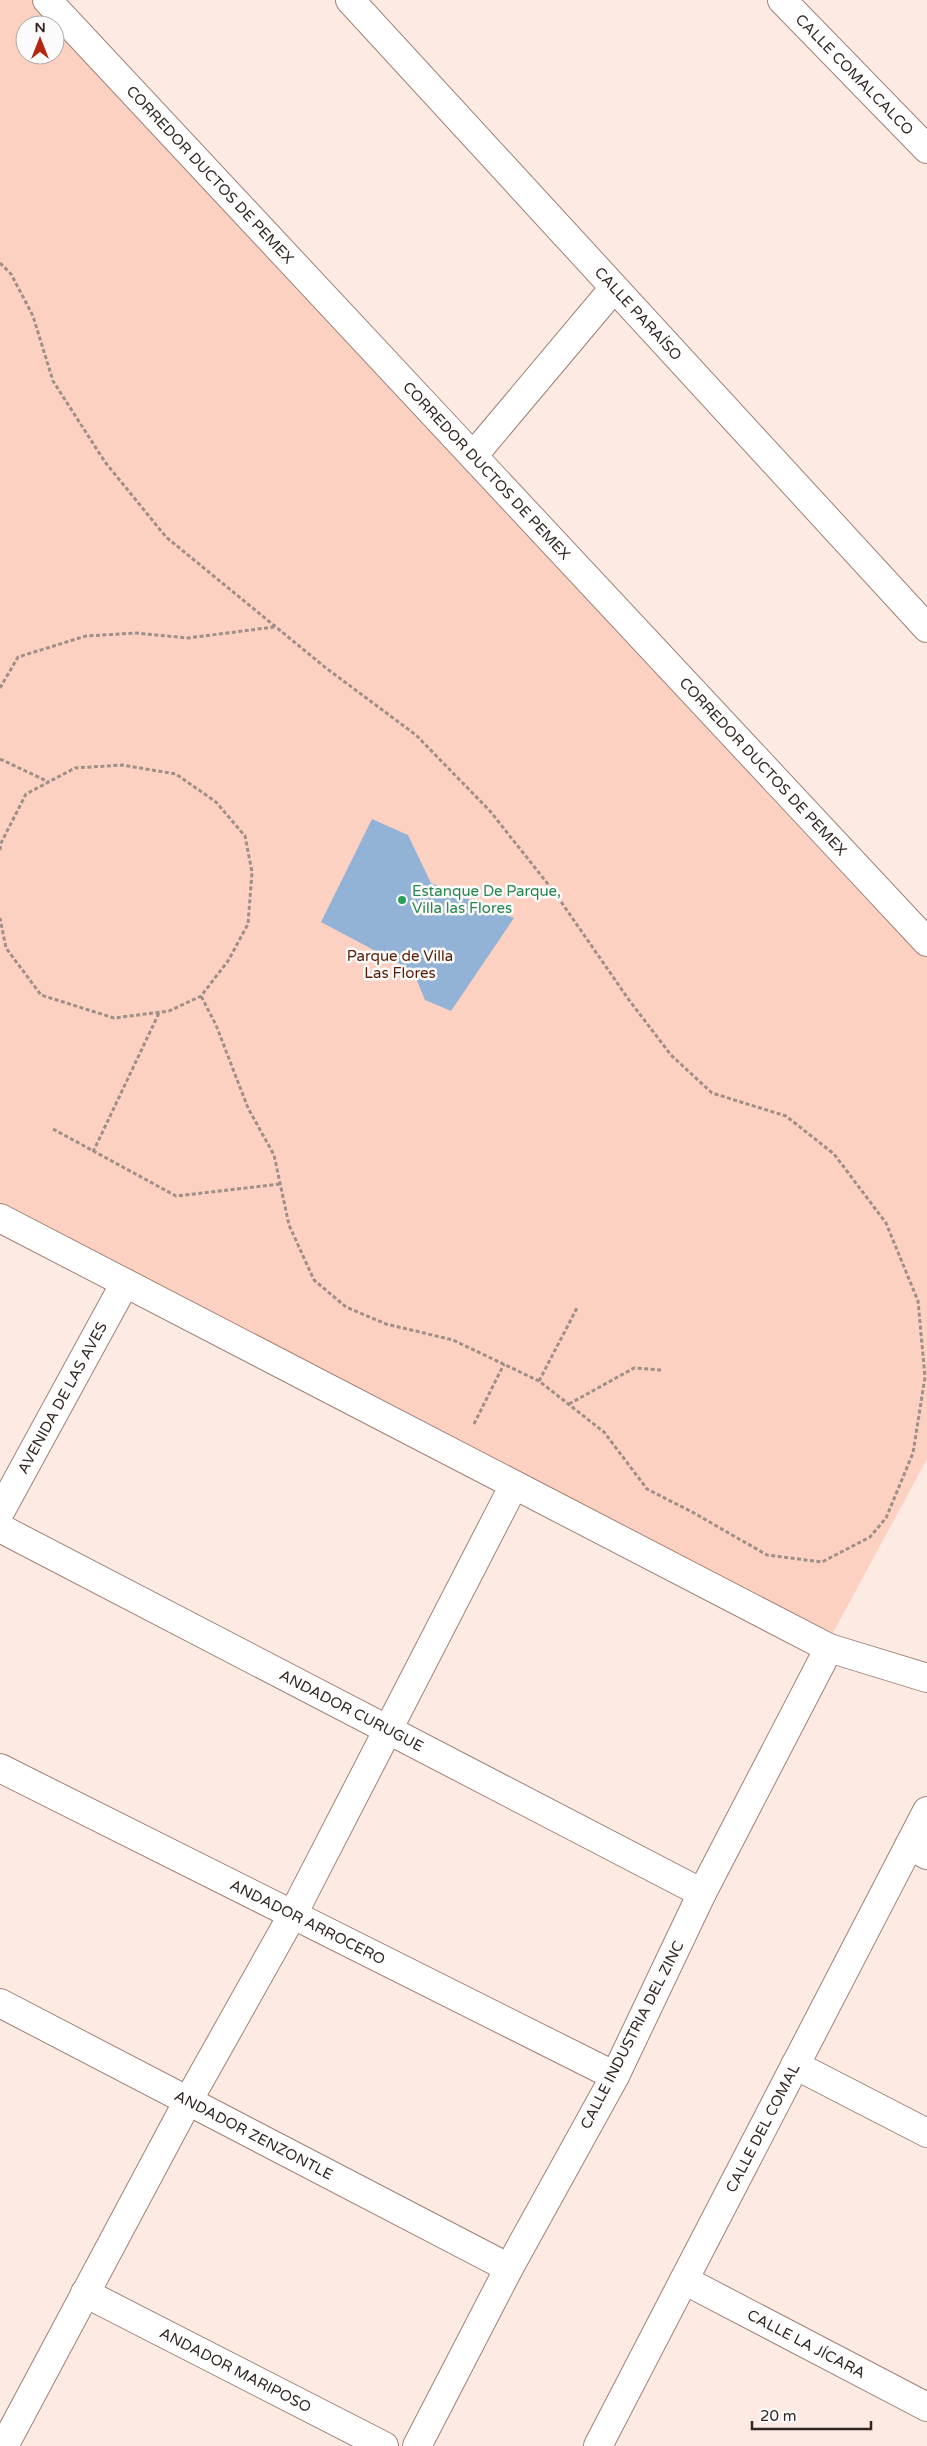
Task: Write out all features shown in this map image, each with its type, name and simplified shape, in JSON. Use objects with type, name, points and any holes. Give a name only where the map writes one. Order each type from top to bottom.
[{"type":"street","name":"CORREDOR DUCTOS DE PEMEX","points":[[47,0],[927,942]]},
{"type":"street","name":"CALLE PARAÍSO","points":[[350,0],[927,628]]},
{"type":"street","name":"CALLE COMALCALCO","points":[[782,0],[927,149]]},
{"type":"street","points":[[473,456],[614,288]]},
{"type":"street","points":[[0,1218],[829,1648],[927,1678]]},
{"type":"street","name":"AVENIDA DE LAS AVES","points":[[0,1512],[125,1283]]},
{"type":"street","points":[[4,2446],[188,2101],[293,1914],[514,1485]]},
{"type":"street","name":"ANDADOR CURUGUE","points":[[0,1528],[702,1893]]},
{"type":"street","name":"CALLE INDUSTRIA DEL ZINC","points":[[417,2446],[509,2268],[616,2076],[702,1893],[829,1648]]},
{"type":"street","name":"ANDADOR ARROCERO","points":[[0,1768],[616,2076]]},
{"type":"street","name":"CALLE DEL COMAL","points":[[598,2446],[795,2065],[918,1850],[927,1811]]},
{"type":"street","name":"ANDADOR ZENZONTLE","points":[[0,2003],[509,2268]]},
{"type":"street","points":[[795,2065],[927,2133]]},
{"type":"street","name":"CALLE LA JÍCARA","points":[[684,2280],[927,2407]]},
{"type":"street","name":"ANDADOR MARIPOSO","points":[[85,2293],[384,2446]]},
{"type":"path","points":[[0,263],[11,274],[33,316],[53,381],[105,462],[166,537],[274,626],[416,735],[490,812],[555,893],[629,1000],[671,1055],[712,1093],[786,1116],[834,1154],[886,1223],[918,1301],[925,1377],[913,1453],[886,1518],[870,1537],[822,1562],[767,1555],[694,1513],[647,1490],[604,1432],[539,1381],[453,1340],[378,1321],[346,1306],[314,1280],[289,1225],[274,1155],[248,1108],[216,1025],[201,996]]},
{"type":"path","points":[[0,688],[18,657],[86,636],[136,633],[188,638],[274,626]]},
{"type":"path","points":[[0,759],[49,782]]},
{"type":"path","points":[[0,850],[1,843],[26,794],[75,768],[122,765],[176,774],[216,802],[245,836],[252,872],[248,924],[228,961],[201,996],[169,1012],[114,1018],[41,995],[6,948],[0,918]]},
{"type":"path","points":[[93,1152],[159,1013]]},
{"type":"path","points":[[53,1130],[176,1196],[280,1184]]},
{"type":"path","points":[[539,1381],[576,1308]]},
{"type":"path","points":[[459,1456],[504,1364]]},
{"type":"path","points":[[569,1404],[634,1368],[662,1370]]},
{"type":"green space","name":"Parque de Villa Las Flores","points":[[0,0],[47,0],[61,15],[15,15],[15,65],[65,65],[65,19],[927,942],[927,1459],[828,1642],[0,1205]]},
{"type":"water","name":"Estanque De Parque, Villa las Flores","points":[[372,819],[408,835],[431,883],[514,918],[451,1011],[425,1000],[413,971],[321,922]]},
{"type":"place","name":"Estanque De Parque, Villa las Flores","points":[[402,900]]}]
